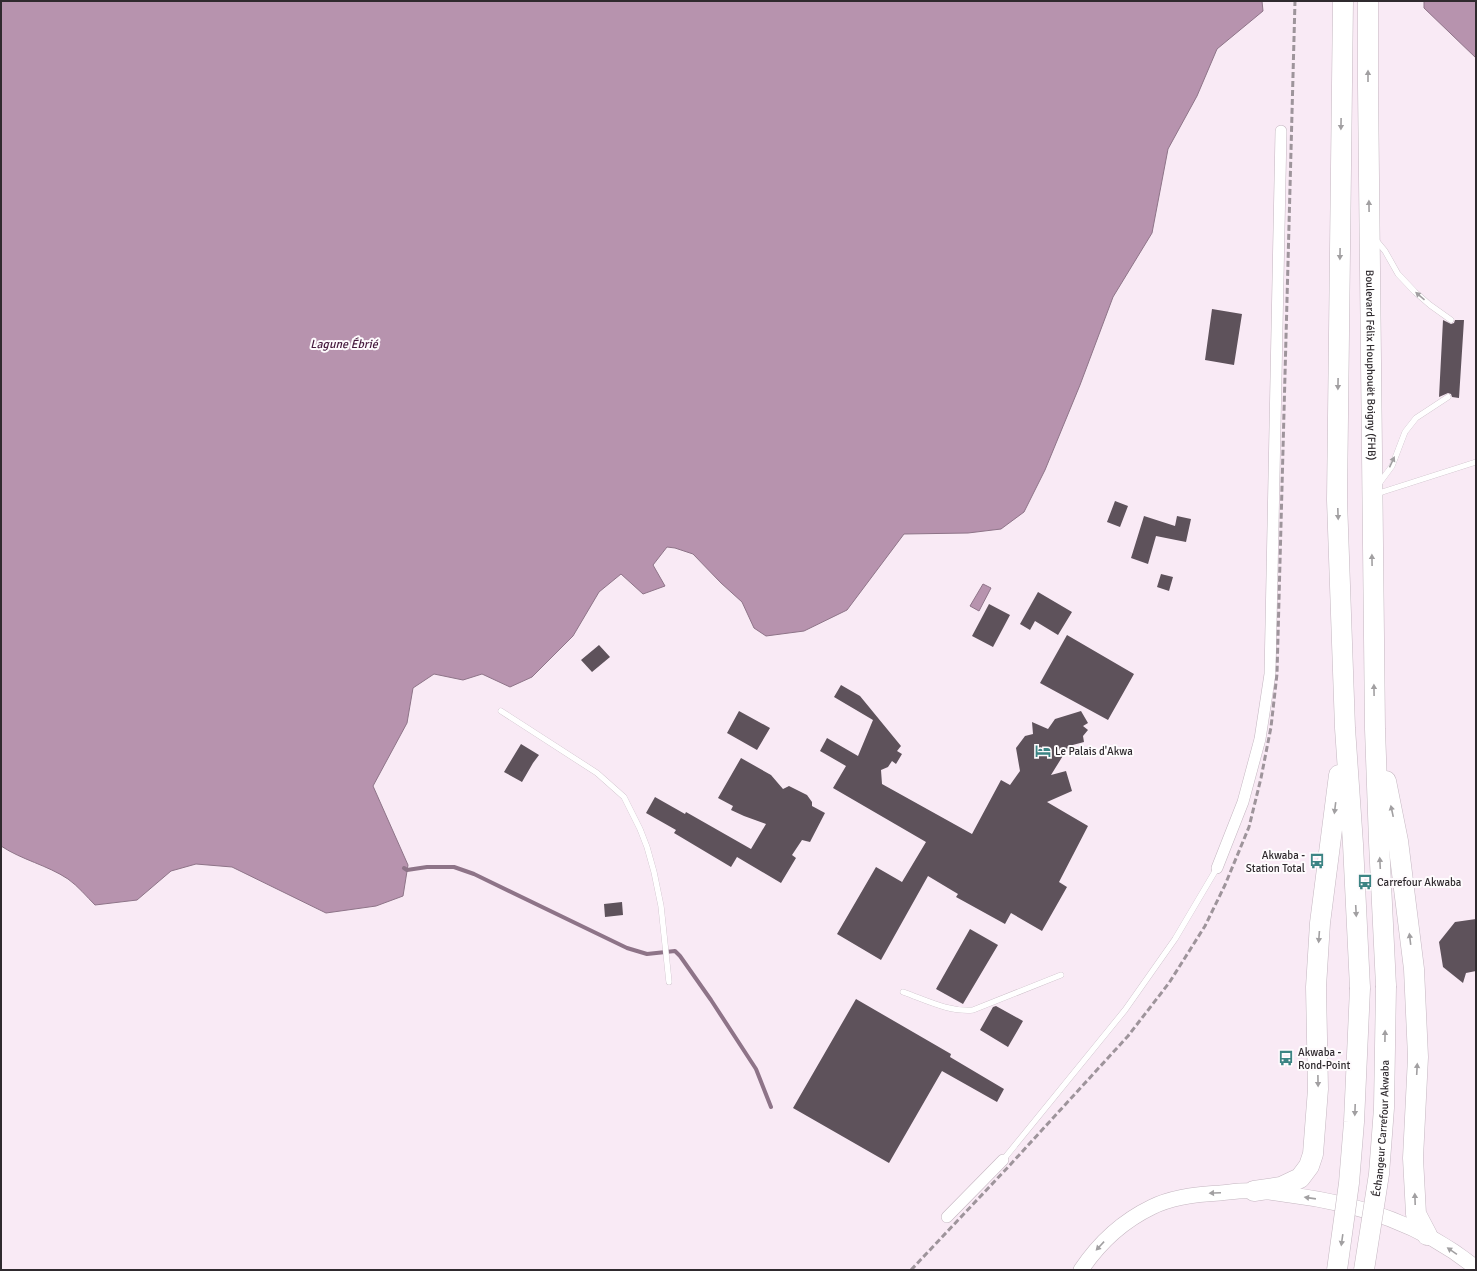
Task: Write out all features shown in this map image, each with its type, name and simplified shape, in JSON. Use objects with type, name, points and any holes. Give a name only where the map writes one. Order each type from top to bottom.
[{"type":"highway","points":[[1337,1270],[1349,1183],[1354,1130],[1360,988],[1353,844],[1345,728],[1337,500],[1343,1]]},
{"type":"highway","name":"Boulevard Félix Houphouët Boigny (FHB)","points":[[1368,1],[1369,233],[1375,729]]},
{"type":"highway","points":[[1254,1191],[1281,1187],[1300,1178],[1309,1166],[1313,1154],[1318,1089],[1316,988],[1320,923],[1345,728]]},
{"type":"highway","points":[[1375,729],[1398,841],[1414,970],[1418,1057],[1413,1158],[1416,1214],[1427,1235]]},
{"type":"highway","name":"Échangeur Carrefour Akwaba","points":[[1364,1270],[1379,1174],[1384,1108],[1386,986],[1375,729]]},
{"type":"main road","points":[[1081,1270],[1098,1247],[1116,1230],[1130,1218],[1154,1206],[1181,1198],[1208,1193],[1254,1191],[1315,1198],[1381,1216],[1427,1235],[1476,1268]]},
{"type":"street","points":[[1217,868],[1243,802],[1260,739],[1270,674],[1282,131]]},
{"type":"street","points":[[947,1217],[1002,1160]]},
{"type":"lane","points":[[1369,233],[1385,251],[1398,274],[1415,292],[1451,320]]},
{"type":"lane","points":[[1372,495],[1392,466],[1405,432],[1416,418],[1448,397]]},
{"type":"lane","points":[[1372,495],[1476,462]]},
{"type":"lane","points":[[501,711],[597,773],[624,797],[647,847],[661,906],[669,982]]},
{"type":"lane","points":[[1002,1160],[1125,1010],[1175,939],[1217,868]]},
{"type":"lane","points":[[903,992],[944,1007],[960,1011],[973,1010],[1061,975]]},
{"type":"water","name":"Lagune Ébrié","points":[[1,1],[1262,1],[1263,11],[1217,49],[1197,96],[1168,149],[1152,233],[1113,297],[1080,385],[1045,470],[1024,512],[1001,529],[968,533],[904,534],[847,610],[804,631],[766,636],[754,628],[742,602],[693,554],[667,547],[653,565],[665,586],[643,594],[621,574],[599,592],[573,636],[532,677],[510,687],[482,674],[463,680],[434,674],[413,688],[407,723],[373,786],[408,865],[403,896],[376,906],[326,913],[232,867],[196,864],[171,871],[137,900],[95,905],[68,879],[1,846]]},
{"type":"water","points":[[1424,1],[1476,1],[1476,58],[1424,8]]},
{"type":"water","points":[[983,584],[991,588],[979,611],[970,606]]},
{"type":"building","points":[[1212,309],[1242,314],[1234,365],[1205,360]]},
{"type":"building","points":[[1443,320],[1451,324],[1454,323],[1455,320],[1464,320],[1459,398],[1452,397],[1451,394],[1448,393],[1439,397]]},
{"type":"building","points":[[1115,501],[1128,506],[1120,527],[1107,522]]},
{"type":"building","points":[[1144,516],[1175,526],[1177,516],[1191,519],[1186,542],[1156,536],[1148,564],[1131,558]]},
{"type":"building","points":[[1161,574],[1173,577],[1169,591],[1157,587]]},
{"type":"building","points":[[1038,592],[1072,612],[1058,635],[1035,621],[1030,630],[1020,624]]},
{"type":"building","points":[[989,604],[1010,615],[993,647],[972,636]]},
{"type":"building","points":[[1067,635],[1134,674],[1108,720],[1040,683]]},
{"type":"building","points":[[599,645],[610,657],[592,672],[581,660]]},
{"type":"building","points":[[841,685],[860,696],[901,746],[897,751],[902,754],[896,764],[892,761],[888,767],[881,770],[882,784],[972,834],[1001,780],[1010,785],[1020,771],[1016,748],[1025,736],[1033,734],[1032,722],[1048,729],[1055,719],[1081,711],[1088,723],[1083,726],[1088,730],[1083,736],[1084,742],[1069,746],[1051,775],[1066,771],[1072,791],[1047,802],[1088,826],[1059,882],[1067,887],[1042,931],[1011,913],[1005,924],[956,897],[958,894],[928,876],[881,960],[837,934],[876,867],[902,882],[926,842],[833,788],[846,766],[820,751],[827,738],[858,756],[873,720],[834,697]]},
{"type":"building","points":[[739,711],[770,728],[757,750],[727,733]]},
{"type":"building","points":[[521,744],[539,755],[522,782],[504,772]]},
{"type":"building","points":[[741,758],[771,775],[783,789],[789,786],[807,795],[812,802],[812,806],[825,813],[810,842],[802,840],[792,855],[796,858],[781,883],[737,857],[731,867],[674,833],[676,830],[646,813],[655,797],[685,814],[686,812],[751,849],[766,824],[731,810],[733,806],[718,798]]},
{"type":"building","points":[[622,902],[623,915],[605,917],[604,904]]},
{"type":"building","points":[[1476,919],[1476,971],[1466,973],[1463,983],[1443,967],[1439,942],[1455,922]]},
{"type":"building","points":[[970,929],[998,945],[963,1004],[936,989]]},
{"type":"building","points":[[856,999],[951,1054],[950,1057],[1004,1089],[997,1102],[942,1071],[889,1163],[793,1108]]},
{"type":"building","points":[[996,1006],[1023,1021],[1008,1047],[980,1030],[993,1007]]},
{"type":"waterway","points":[[404,868],[407,870],[427,867],[454,867],[474,874],[627,948],[647,954],[675,951],[711,1000],[756,1069],[771,1107]]},
{"type":"railway","points":[[911,1270],[1128,1036],[1169,983],[1205,926],[1225,885],[1249,827],[1271,727],[1277,674],[1295,1]]},
{"type":"place","name":"Le Palais d'Akwa","points":[[1043,751]]},
{"type":"place","name":"Akwaba - Station Total","points":[[1317,861]]},
{"type":"place","name":"Carrefour Akwaba","points":[[1365,882]]},
{"type":"place","name":"Akwaba - Rond-Point","points":[[1286,1058]]}]
